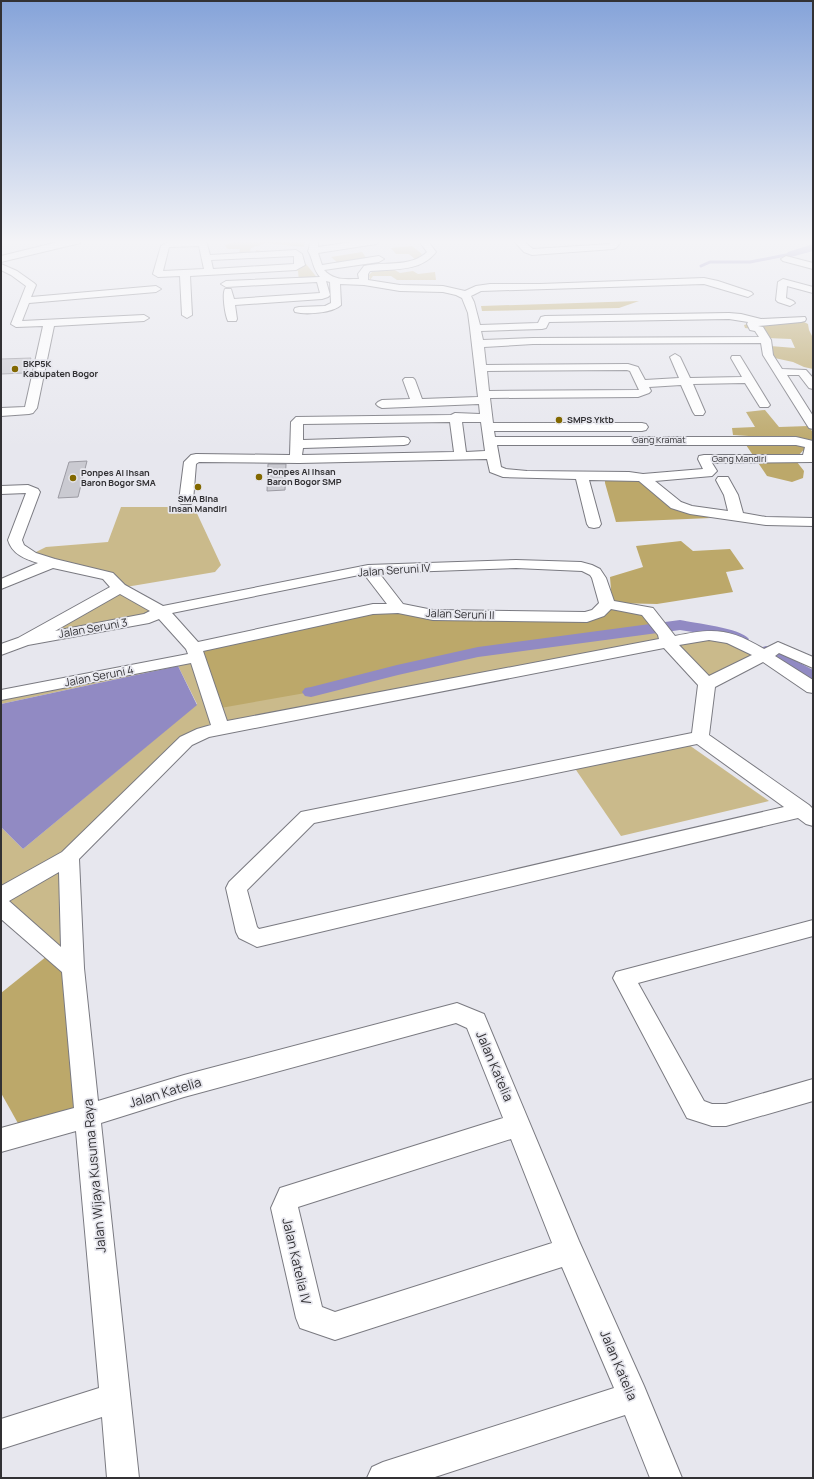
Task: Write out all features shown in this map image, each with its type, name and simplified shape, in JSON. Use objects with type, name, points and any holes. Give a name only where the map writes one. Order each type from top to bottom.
[{"type":"street","points":[[22,310],[16,324],[49,324],[144,318]]},
{"type":"street","points":[[187,310],[187,315]]},
{"type":"street","points":[[230,310],[232,319]]},
{"type":"street","points":[[472,310],[476,328],[487,422],[495,469],[503,473],[527,475],[581,475],[643,478],[676,505],[704,514],[766,521],[813,522]]},
{"type":"street","points":[[476,328],[542,326],[544,319],[607,317],[729,316],[741,317],[761,322]]},
{"type":"street","points":[[801,319],[752,324],[754,328],[759,329],[766,340],[768,355],[813,425]]},
{"type":"street","points":[[1,412],[29,410],[31,408],[49,324]]},
{"type":"street","points":[[477,344],[534,341],[766,340]]},
{"type":"street","points":[[675,357],[699,412]]},
{"type":"street","points":[[736,358],[764,404]]},
{"type":"street","points":[[382,404],[484,397],[638,394],[645,391],[634,369],[628,367],[480,368]]},
{"type":"street","points":[[779,372],[802,372],[813,386]]},
{"type":"street","points":[[409,380],[417,402]]},
{"type":"street","points":[[642,384],[686,381],[749,380]]},
{"type":"street","points":[[455,417],[460,453]]},
{"type":"street","points":[[401,418],[405,447],[296,450],[297,422],[300,420],[401,418],[455,417],[487,422],[642,427]]},
{"type":"street","points":[[694,440],[704,459]]},
{"type":"street","name":"Gang Kramat","points":[[490,441],[694,440],[806,442],[811,445],[812,448],[810,463]]},
{"type":"street","points":[[186,501],[190,462],[196,458],[299,460],[492,455]]},
{"type":"street","name":"Gang Mandiri","points":[[643,478],[707,473],[710,471],[704,459],[810,463]]},
{"type":"street","points":[[581,475],[594,524]]},
{"type":"street","points":[[723,480],[731,495],[737,518]]},
{"type":"street","points":[[1,490],[28,489],[33,492],[15,540],[17,547],[31,556],[52,563],[108,576],[120,588],[161,611],[195,652],[221,728]]},
{"type":"street","points":[[1,584],[52,563]]},
{"type":"street","name":"Jalan Seruni IV","points":[[161,611],[368,569],[516,564],[581,566],[595,572],[599,578],[607,604]]},
{"type":"street","points":[[368,569],[398,608]]},
{"type":"street","name":"Jalan Seruni 3","points":[[1,650],[24,641],[120,588]]},
{"type":"street","points":[[607,604],[647,611],[666,637],[707,684],[700,736]]},
{"type":"street","name":"Jalan Seruni II","points":[[195,652],[373,609],[398,608],[432,615],[586,617],[598,613],[607,604]]},
{"type":"street","name":"Jalan Seruni 3","points":[[24,641],[149,618],[161,611]]},
{"type":"street","points":[[1,896],[69,857],[186,741],[203,733],[221,728],[666,637],[723,636],[769,652],[813,688]]},
{"type":"street","points":[[707,684],[769,652],[782,648],[813,663]]},
{"type":"street","name":"Jalan Seruni 4","points":[[1,695],[77,681],[195,652]]},
{"type":"street","points":[[700,736],[808,815],[257,938],[247,932],[236,888],[308,817],[700,736]]},
{"type":"street","name":"Jalan Wijaya Kusuma Raya","points":[[69,857],[73,968],[123,1478]]},
{"type":"street","points":[[1,906],[52,952],[73,968]]},
{"type":"street","points":[[813,928],[624,978],[696,1110],[712,1115],[726,1115],[813,1090]]},
{"type":"street","name":"Jalan Katelia","points":[[1,1140],[88,1116],[184,1086],[457,1014],[476,1021],[570,1251],[666,1478]]},
{"type":"street","name":"Jalan Katelia IV","points":[[519,1125],[289,1198],[284,1208],[310,1318],[335,1326],[570,1251]]},
{"type":"street","points":[[383,1478],[633,1397]]},
{"type":"street","points":[[1,1434],[115,1398]]},
{"type":"shaded area","points":[[482,310],[527,310],[482,311]]},
{"type":"shaded area","points":[[798,319],[808,324],[813,338],[813,369],[793,362],[770,357],[773,350],[770,346],[795,348],[791,339],[767,338],[761,330],[745,328],[744,325],[754,322]]},
{"type":"shaded area","points":[[765,410],[779,427],[809,426],[813,433],[813,440],[733,435],[732,428],[755,427],[746,412]]},
{"type":"shaded area","points":[[744,442],[752,442],[762,446],[807,446],[799,455],[797,462],[804,471],[803,478],[792,482],[767,476]]},
{"type":"shaded area","points":[[608,479],[635,479],[679,510],[711,518],[616,522],[605,483]]},
{"type":"shaded area","points":[[121,507],[194,507],[221,565],[215,572],[120,588],[161,611],[24,641],[119,588],[108,576],[30,555],[46,547],[108,542]]},
{"type":"shaded area","points":[[681,541],[693,551],[730,549],[744,569],[726,572],[733,592],[657,604],[612,603],[610,577],[643,567],[636,546]]},
{"type":"shaded area","points":[[607,604],[640,609],[662,627],[478,652],[311,692],[215,709],[194,648],[373,609],[433,615],[586,617]]},
{"type":"shaded area","points":[[662,627],[668,642],[203,733],[69,857],[73,968],[1,906],[1,827],[23,849],[197,704],[178,666],[1,704],[1,695],[197,657],[478,652]]},
{"type":"shaded area","points":[[712,636],[763,656],[707,684],[668,642]]},
{"type":"shaded area","points":[[178,666],[197,705],[23,849],[1,827],[1,704]]},
{"type":"shaded area","points":[[689,745],[769,801],[621,836],[574,767]]},
{"type":"shaded area","points":[[52,952],[61,961],[88,1116],[24,1134],[1,1093],[1,993]]},
{"type":"building","name":"BKP5K Kabupaten Bogor","points":[[31,358],[25,373],[1,374],[1,359]]},
{"type":"building","points":[[87,461],[78,497],[58,498],[69,462]]},
{"type":"building","points":[[268,464],[286,464],[285,490],[267,491]]},
{"type":"waterway","points":[[311,692],[397,670],[478,652],[680,625],[721,632],[741,639]]},
{"type":"waterway","points":[[766,651],[813,677]]},
{"type":"place","name":"BKP5K Kabupaten Bogor","points":[[15,369]]},
{"type":"place","name":"SMPS Yktb","points":[[559,420]]},
{"type":"place","name":"Ponpes Al Ihsan Baron Bogor SMP","points":[[259,477]]},
{"type":"place","name":"Ponpes Al Ihsan Baron Bogor SMA","points":[[73,478]]},
{"type":"place","name":"SMA Bina Insan Mandiri","points":[[198,487]]}]
